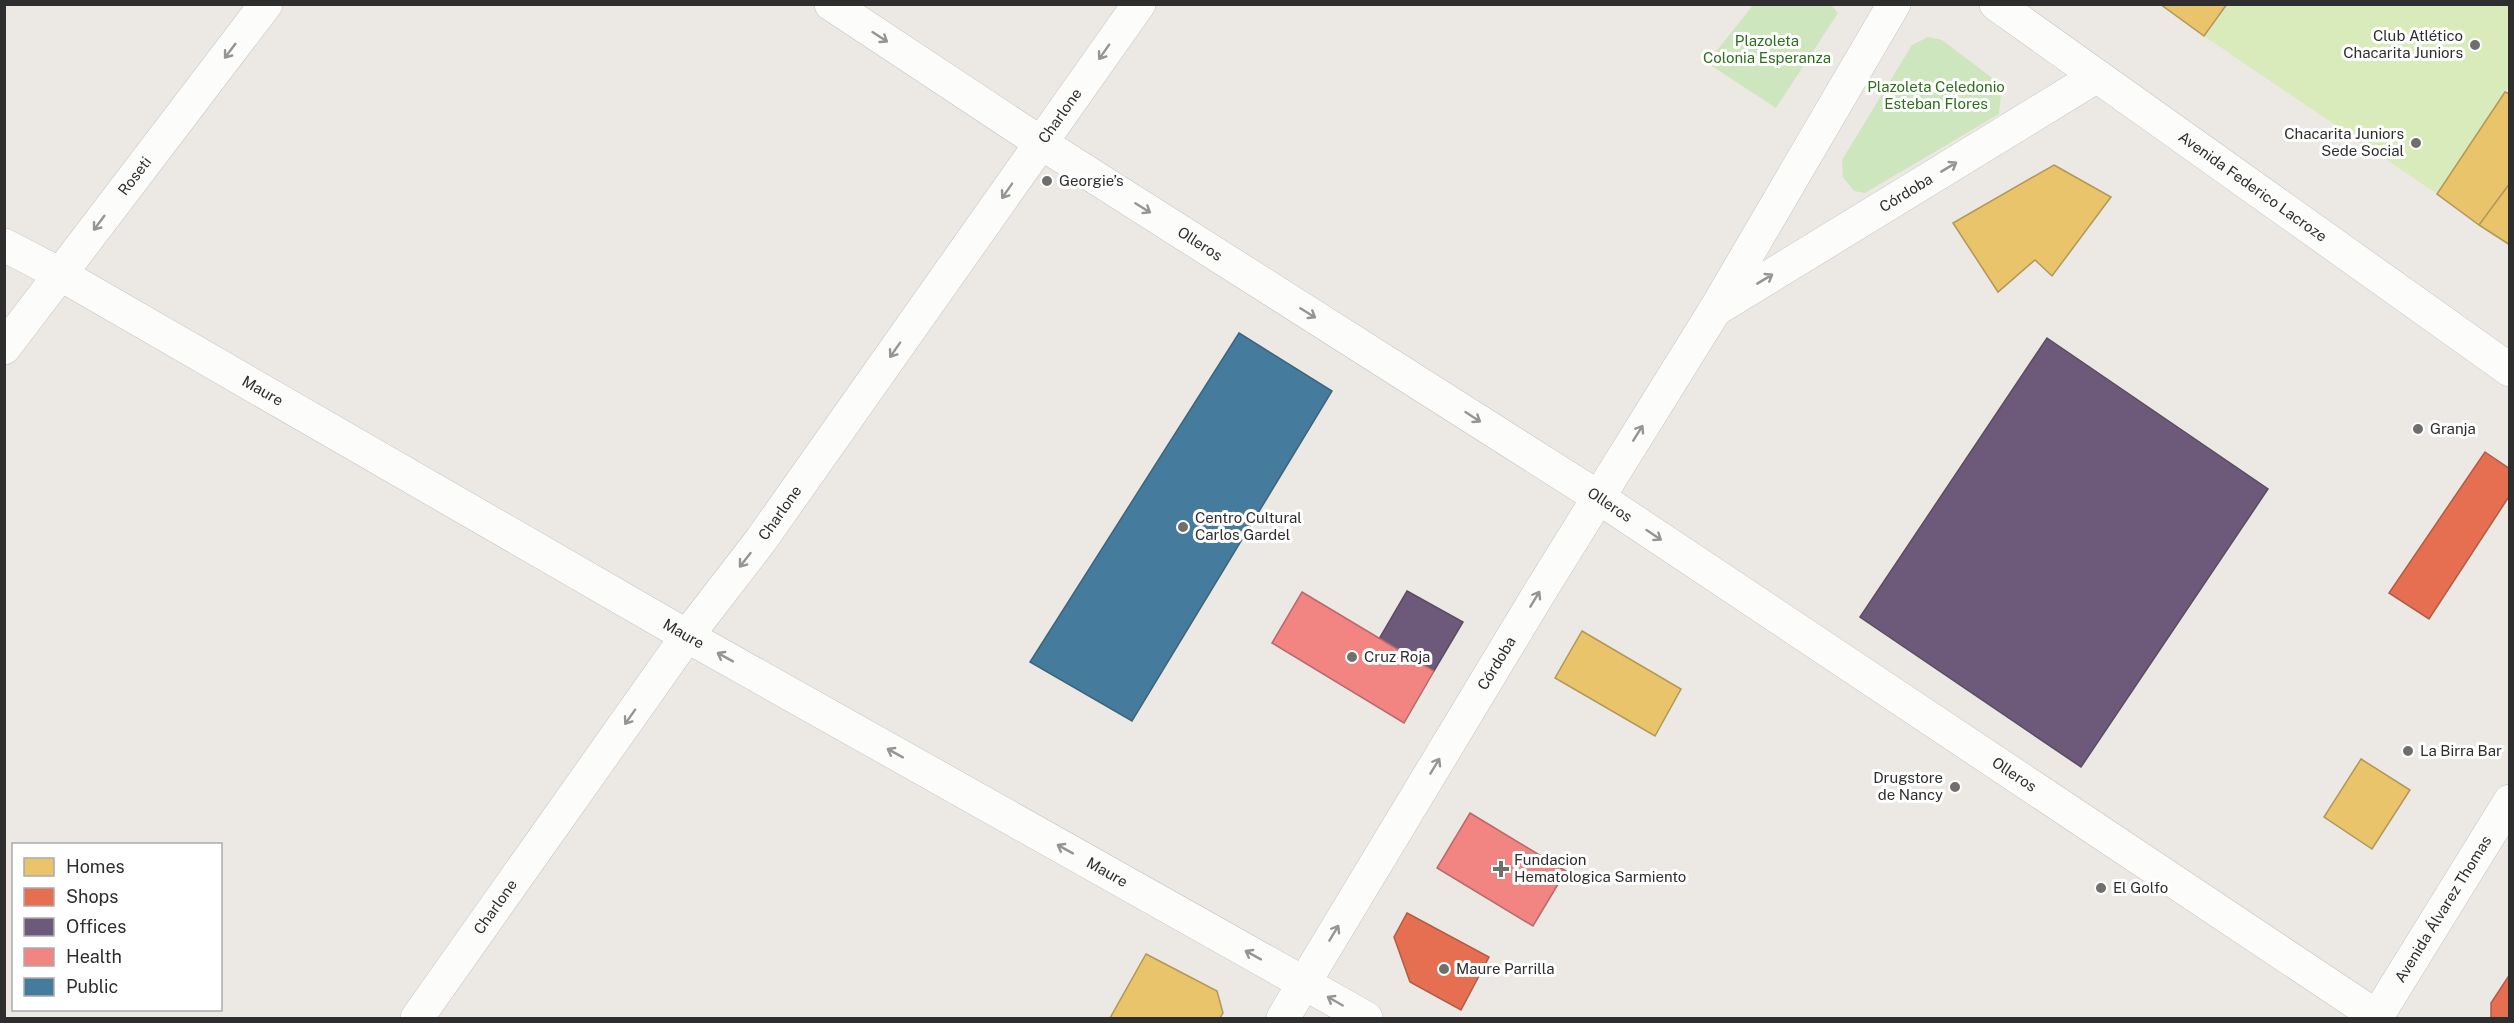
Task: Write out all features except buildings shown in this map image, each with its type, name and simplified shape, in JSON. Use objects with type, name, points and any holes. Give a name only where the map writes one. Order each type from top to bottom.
[{"type":"street","name":"Roseti","points":[[4,348],[266,4]]},
{"type":"street","name":"Olleros","points":[[831,4],[1041,143],[1598,497],[2377,1018]]},
{"type":"street","name":"Charlone","points":[[417,1018],[687,636],[768,531],[1139,4]]},
{"type":"street","name":"Córdoba","points":[[1283,1018],[1598,497],[1715,310],[1894,4]]},
{"type":"street","name":"Avenida Federico Lacroze","points":[[1996,4],[2510,370]]},
{"type":"street","name":"Córdoba","points":[[1715,310],[2097,76]]},
{"type":"street","name":"Maure","points":[[4,245],[60,274],[687,636],[1366,1018]]},
{"type":"street","name":"Avenida Álvarez Thomas","points":[[2377,1018],[2510,801]]},
{"type":"green space","name":"Plazoleta Colonia Esperanza","points":[[1753,5],[1831,5],[1838,13],[1776,108],[1707,63]]},
{"type":"green space","name":"Chacarita Juniors Sede Social","points":[[2226,5],[2509,5],[2509,86],[2437,194],[2204,36],[2202,38]]},
{"type":"green space","name":"Plazoleta Celedonio Esteban Flores","points":[[1928,37],[1942,40],[1996,81],[2001,95],[1999,114],[1865,193],[1854,191],[1843,177],[1842,160],[1912,45]]},
{"type":"place","name":"Club Atlético Chacarita Juniors","points":[[2475,45]]},
{"type":"place","name":"Chacarita Juniors Sede Social","points":[[2416,143]]},
{"type":"place","name":"Georgie’s","points":[[1047,181]]},
{"type":"place","name":"Granja","points":[[2418,429]]},
{"type":"place","name":"Centro Cultural Carlos Gardel","points":[[1183,527]]},
{"type":"place","name":"Cruz Roja","points":[[1352,657]]},
{"type":"place","name":"La Birra Bar","points":[[2408,751]]},
{"type":"place","name":"Drugstore de Nancy","points":[[1955,787]]},
{"type":"place","name":"Fundacion Hematologica Sarmiento","points":[[1501,869]]},
{"type":"place","name":"El Golfo","points":[[2101,888]]},
{"type":"place","name":"Maure Parrilla","points":[[1444,969]]}]
